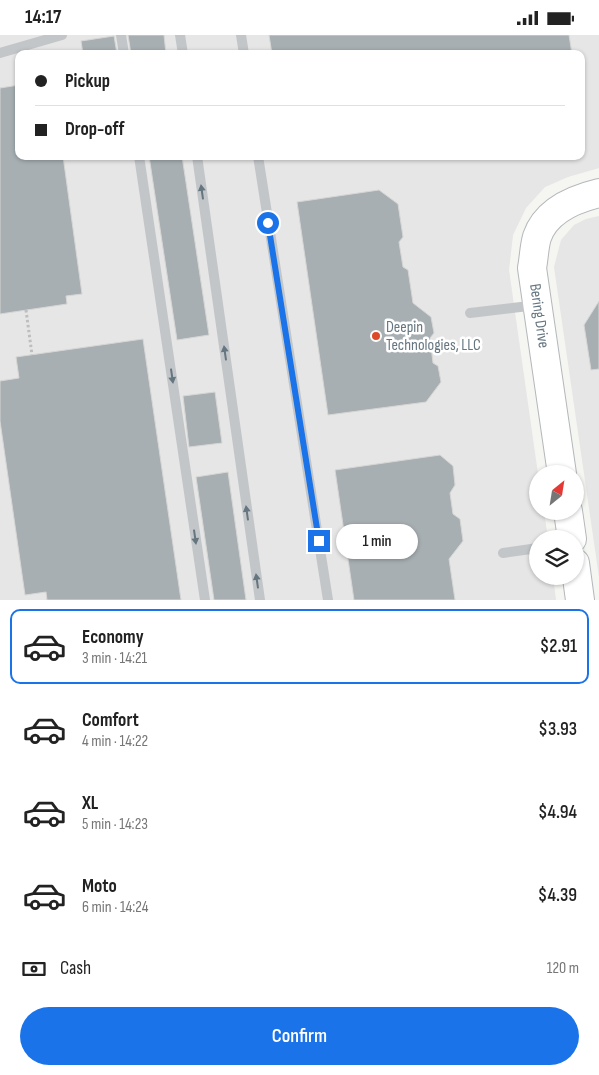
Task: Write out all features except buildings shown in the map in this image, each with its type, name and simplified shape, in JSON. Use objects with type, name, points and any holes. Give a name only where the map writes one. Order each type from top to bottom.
[{"type":"street","name":"Bering Drive","points":[[561,465],[532,268],[538,237],[544,224],[560,207],[577,199],[599,193]]},
{"type":"street","points":[[578,585],[580,600]]},
{"type":"lane","points":[[0,53],[62,35]]},
{"type":"lane","points":[[122,35],[124,50]]},
{"type":"lane","points":[[180,35],[182,50]]},
{"type":"lane","points":[[241,35],[243,50]]},
{"type":"lane","points":[[140,160],[205,600]]},
{"type":"lane","points":[[198,160],[260,600]]},
{"type":"lane","points":[[259,160],[328,600]]},
{"type":"lane","points":[[470,313],[538,305]]},
{"type":"lane","points":[[503,553],[529,549]]},
{"type":"path","points":[[26,310],[32,355]]},
{"type":"shaded area","points":[[0,35],[599,35],[599,168],[568,177],[545,187],[526,208],[513,235],[509,270],[537,465],[529,465],[529,520],[545,520],[547,530],[529,530],[529,585],[554,585],[556,600],[0,600]]},
{"type":"shaded area","points":[[599,216],[599,577],[554,267],[561,240],[574,225],[586,219]]},
{"type":"place","name":"Deepin Technologies, LLC","points":[[376,336]]},
{"type":"route","points":[[268,223],[319,541]]}]
